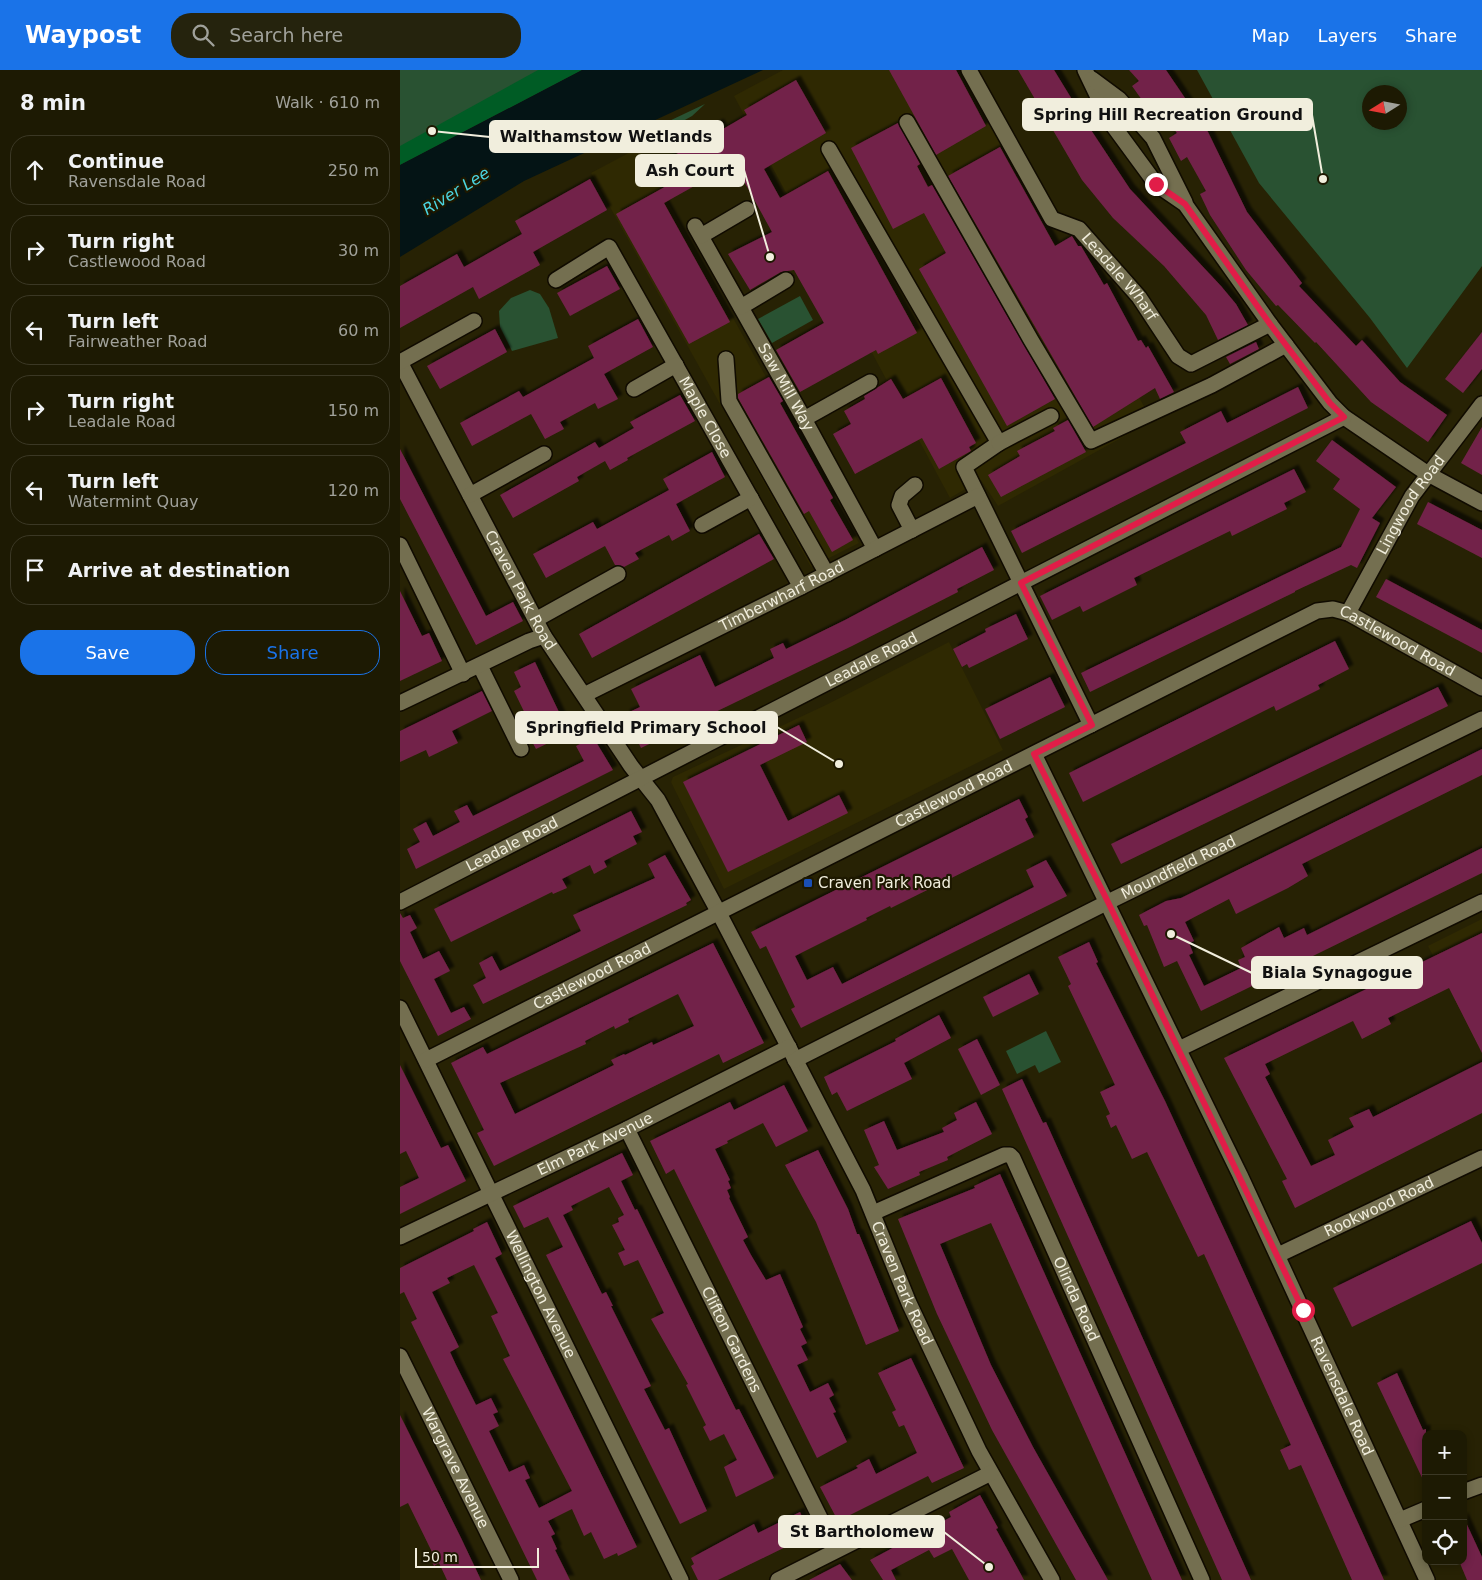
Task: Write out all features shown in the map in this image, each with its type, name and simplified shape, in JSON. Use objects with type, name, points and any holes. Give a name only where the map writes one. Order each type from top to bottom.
[{"type":"street","name":"Leadale Wharf","points":[[969,70],[1052,219],[1079,229],[1139,297],[1178,356],[1191,364],[1270,324]]},
{"type":"street","points":[[1088,74],[1109,120],[1156,184],[1185,204]]},
{"type":"street","points":[[1088,74],[1119,99],[1153,138],[1185,204],[1270,324],[1330,403],[1344,417],[1428,474],[1482,503]]},
{"type":"street","points":[[906,122],[1091,441],[1212,386],[1286,345]]},
{"type":"street","points":[[828,149],[1000,443]]},
{"type":"street","name":"Saw Mill Way","points":[[747,209],[698,231],[875,549]]},
{"type":"street","name":"Maple Close","points":[[556,280],[609,247],[801,588]]},
{"type":"street","points":[[741,307],[786,280]]},
{"type":"street","points":[[400,362],[474,322]]},
{"type":"street","points":[[726,359],[729,401],[827,574]]},
{"type":"street","name":"Craven Park Road","points":[[400,362],[537,619],[544,636],[631,766],[658,800],[719,913],[873,1214],[909,1303],[991,1473],[1052,1580]]},
{"type":"street","points":[[634,390],[676,365]]},
{"type":"street","points":[[804,419],[870,382]]},
{"type":"street","name":"Lingwood Road","points":[[1348,613],[1412,496],[1482,404]]},
{"type":"street","points":[[1051,416],[1000,443],[964,466],[1092,725]]},
{"type":"street","name":"Leadale Road","points":[[400,902],[1344,417]]},
{"type":"street","points":[[470,496],[544,454]]},
{"type":"street","points":[[912,530],[899,505],[902,496],[915,485]]},
{"type":"street","name":"Timberwharf Road","points":[[584,695],[801,588],[978,496]]},
{"type":"street","points":[[702,525],[751,498]]},
{"type":"street","points":[[400,545],[463,674]]},
{"type":"street","points":[[537,619],[618,574]]},
{"type":"street","name":"Castlewood Road","points":[[426,1060],[1317,611],[1332,608],[1348,613],[1482,688]]},
{"type":"street","points":[[400,703],[529,641],[544,636]]},
{"type":"street","points":[[480,666],[521,749]]},
{"type":"street","name":"Moundfield Road","points":[[792,1054],[1482,719]]},
{"type":"street","name":"Ravensdale Road","points":[[1034,754],[1108,902],[1278,1254],[1427,1580]]},
{"type":"street","points":[[1179,1049],[1482,902]]},
{"type":"street","name":"Wellington Avenue","points":[[400,1008],[681,1580]]},
{"type":"street","name":"Elm Park Avenue","points":[[400,1238],[627,1129],[792,1054]]},
{"type":"street","name":"Clifton Gardens","points":[[627,1129],[836,1550]]},
{"type":"street","name":"Olinda Road","points":[[873,1214],[1004,1155],[1010,1155],[1013,1158],[1202,1580]]},
{"type":"street","name":"Rookwood Road","points":[[1278,1254],[1482,1158]]},
{"type":"street","name":"Wargrave Avenue","points":[[400,1356],[511,1580]]},
{"type":"street","points":[[779,1580],[991,1473]]},
{"type":"street","points":[[1467,1491],[1482,1485]]},
{"type":"street","points":[[1400,1520],[1422,1511]]},
{"type":"shaded area","points":[[783,70],[960,70],[1152,421],[998,506],[981,480],[950,498],[734,96]]},
{"type":"shaded area","points":[[638,148],[859,543],[811,567],[591,173]]},
{"type":"shaded area","points":[[949,642],[1003,750],[724,889],[671,782],[673,777],[828,704]]},
{"type":"shaded area","points":[[1482,919],[1482,1053],[1428,946]]},
{"type":"green space","points":[[400,70],[582,70],[400,165]]},
{"type":"green space","points":[[538,70],[582,70],[400,165],[400,146]]},
{"type":"green space","points":[[1197,70],[1482,70],[1482,266],[1407,368],[1370,318],[1259,183]]},
{"type":"green space","points":[[705,104],[692,116],[667,130],[658,142],[653,140],[648,131]]},
{"type":"green space","points":[[530,290],[540,294],[549,308],[558,338],[512,351],[500,327],[499,311],[511,298]]},
{"type":"green space","points":[[800,296],[813,320],[772,343],[758,319]]},
{"type":"green space","points":[[1046,1031],[1061,1062],[1039,1073],[1035,1065],[1017,1074],[1006,1051]]},
{"type":"water","name":"River Lee","points":[[582,70],[763,70],[524,181],[400,257],[400,165]]},
{"type":"building","points":[[889,70],[956,70],[986,126],[936,155]]},
{"type":"building","points":[[1018,70],[1054,70],[1130,189],[1221,286],[1236,304],[1248,325],[1218,340],[1206,315],[1164,266],[1113,218],[1082,180]]},
{"type":"building","points":[[1129,70],[1166,70],[1208,132],[1247,212],[1302,283],[1299,286],[1356,346],[1362,340],[1400,382],[1447,415],[1428,442],[1371,402],[1316,342],[1278,305],[1276,306],[1246,270],[1210,215],[1200,194],[1206,191],[1187,157],[1181,161],[1169,138],[1177,133],[1154,102],[1147,107],[1132,86],[1139,81]]},
{"type":"building","points":[[796,80],[826,133],[764,169],[780,198],[828,171],[917,333],[878,354],[876,350],[800,392],[776,350],[824,323],[794,270],[781,272],[750,290],[728,254],[772,232],[736,167],[700,187],[698,184],[664,203],[730,322],[689,344],[616,214],[670,184],[659,164],[680,152],[677,147],[719,123],[723,129],[747,115],[744,110]]},
{"type":"building","points":[[898,123],[920,164],[917,166],[928,187],[932,185],[1055,399],[1007,426],[919,269],[946,253],[924,213],[893,229],[851,148]]},
{"type":"building","points":[[1000,147],[1055,246],[1072,236],[1078,246],[1081,246],[1104,285],[1107,283],[1138,341],[1141,340],[1146,348],[1148,346],[1174,392],[1160,399],[1155,388],[1093,427],[948,176]]},
{"type":"building","points":[[590,179],[607,210],[533,252],[540,265],[479,299],[473,287],[400,328],[400,286],[457,254],[464,267],[522,234],[515,221]]},
{"type":"building","points":[[607,266],[620,289],[570,316],[557,293]]},
{"type":"building","points":[[638,319],[653,347],[604,374],[618,399],[598,409],[595,403],[560,422],[564,429],[545,439],[531,414],[472,446],[460,423],[519,391],[523,397],[594,358],[588,346]]},
{"type":"building","points":[[495,329],[507,352],[440,389],[427,366]]},
{"type":"building","points":[[1482,332],[1482,369],[1463,393],[1445,379]]},
{"type":"building","points":[[1256,342],[1259,349],[1230,364],[1226,357]]},
{"type":"building","points":[[769,377],[783,401],[780,403],[833,498],[830,500],[853,540],[832,552],[809,511],[804,514],[738,398],[738,394]]},
{"type":"building","points":[[941,378],[976,443],[969,447],[971,451],[939,469],[922,438],[855,474],[833,434],[851,424],[844,411],[865,399],[864,396],[891,379],[903,399]]},
{"type":"building","points":[[1298,387],[1308,408],[1022,553],[1011,531],[1186,443],[1180,432],[1221,411],[1227,423]]},
{"type":"building","points":[[680,395],[695,421],[627,458],[628,460],[610,470],[605,461],[577,477],[579,481],[513,518],[500,495],[595,442],[599,448],[634,428],[630,422]]},
{"type":"building","points":[[1068,420],[1086,452],[1001,497],[988,475],[1020,456],[1017,451],[1055,431],[1053,428]]},
{"type":"building","points":[[1482,427],[1482,475],[1461,463]]},
{"type":"building","points":[[1332,440],[1396,487],[1372,518],[1380,523],[1357,568],[1351,565],[1295,591],[1090,692],[1081,673],[1341,547],[1360,509],[1333,489],[1340,479],[1316,461]]},
{"type":"building","points":[[400,449],[486,616],[513,602],[523,621],[476,645],[400,499]]},
{"type":"building","points":[[712,452],[725,477],[676,504],[690,531],[672,541],[669,535],[635,553],[639,559],[624,567],[615,565],[605,546],[546,578],[533,554],[593,522],[597,529],[669,490],[663,479]]},
{"type":"building","points":[[1294,469],[1306,492],[1284,503],[1287,509],[1232,536],[1230,531],[1134,578],[1137,585],[1083,612],[1080,606],[1052,620],[1040,596]]},
{"type":"building","points":[[1428,502],[1482,530],[1482,558],[1417,524]]},
{"type":"building","points":[[759,534],[774,559],[592,658],[579,634]]},
{"type":"building","points":[[982,547],[994,570],[957,589],[958,592],[852,646],[641,748],[625,714],[640,707],[631,689],[700,655],[715,687],[774,658],[770,649],[783,643],[786,649],[845,620]]},
{"type":"building","points":[[1386,579],[1482,630],[1482,653],[1376,597]]},
{"type":"building","points":[[400,591],[422,636],[429,633],[442,661],[400,681]]},
{"type":"building","points":[[1016,614],[1028,639],[969,668],[967,664],[962,667],[953,649],[986,632],[985,629]]},
{"type":"building","points":[[1335,641],[1349,669],[1318,685],[1320,689],[1276,711],[1274,706],[1083,802],[1069,773]]},
{"type":"building","points":[[535,662],[569,733],[536,749],[528,734],[534,732],[514,691],[521,687],[514,672]]},
{"type":"building","points":[[1050,677],[1065,707],[1000,739],[985,709]]},
{"type":"building","points":[[1438,687],[1448,706],[1121,864],[1111,844]]},
{"type":"building","points":[[482,691],[492,711],[452,731],[458,743],[429,757],[426,750],[400,762],[400,731]]},
{"type":"building","points":[[799,725],[807,742],[760,765],[788,821],[839,795],[848,813],[728,872],[683,782]]},
{"type":"building","points":[[593,737],[613,770],[416,869],[407,849],[420,842],[413,829],[426,822],[433,836],[460,822],[454,811],[467,805],[473,816],[584,761],[576,746]]},
{"type":"building","points":[[1482,749],[1482,775],[1302,864],[1308,876],[1236,914],[1229,899],[1185,922],[1194,941],[1189,943],[1193,953],[1189,955],[1204,986],[1241,968],[1238,960],[1245,957],[1241,948],[1279,927],[1284,938],[1304,928],[1307,935],[1482,848],[1482,873],[1201,1011],[1177,961],[1164,967],[1147,925],[1144,926],[1139,915],[1166,901],[1181,898]]},
{"type":"building","points":[[1019,799],[1028,817],[1025,819],[1034,837],[891,908],[890,906],[866,918],[867,920],[795,956],[807,980],[833,967],[842,984],[1034,887],[1026,870],[1046,860],[1067,896],[801,1028],[791,1009],[795,1007],[766,946],[760,949],[751,932]]},
{"type":"building","points":[[631,811],[642,832],[633,836],[637,844],[604,861],[607,867],[594,874],[590,865],[562,879],[567,888],[553,894],[552,892],[451,942],[434,909]]},
{"type":"building","points":[[665,855],[691,900],[686,903],[687,905],[483,1004],[473,985],[486,978],[479,963],[492,956],[500,971],[581,931],[573,915],[655,878],[648,864]]},
{"type":"building","points":[[400,913],[403,918],[410,915],[417,928],[410,932],[423,959],[439,951],[450,971],[434,979],[451,1013],[464,1007],[471,1019],[438,1036],[400,961]]},
{"type":"building","points":[[1482,933],[1482,1053],[1449,988],[1388,1018],[1391,1024],[1362,1039],[1353,1021],[1265,1064],[1270,1074],[1265,1077],[1311,1166],[1335,1155],[1328,1140],[1354,1127],[1349,1118],[1369,1109],[1373,1117],[1482,1062],[1482,1113],[1295,1208],[1282,1181],[1287,1179],[1224,1058]]},
{"type":"building","points":[[1089,942],[1098,962],[1096,963],[1165,1101],[1384,1580],[1352,1580],[1301,1465],[1289,1470],[1280,1450],[1291,1445],[1204,1254],[1198,1257],[1147,1152],[1132,1159],[1116,1125],[1111,1128],[1106,1116],[1110,1114],[1100,1092],[1115,1085],[1068,986],[1071,984],[1058,957]]},
{"type":"building","points":[[713,943],[764,1043],[723,1063],[719,1054],[494,1166],[477,1133],[484,1130],[451,1063],[483,1047],[487,1054]],"holes":[[[678,994],[694,1026],[653,1045],[652,1042],[611,1060],[614,1065],[515,1114],[500,1083],[586,1044],[585,1041],[614,1026],[615,1029],[629,1022],[628,1019]]]},
{"type":"building","points":[[1029,974],[1039,994],[993,1017],[983,997]]},
{"type":"building","points":[[939,1015],[951,1038],[904,1063],[912,1079],[847,1111],[837,1092],[832,1095],[824,1077],[896,1041],[895,1039]]},
{"type":"building","points":[[977,1039],[1000,1085],[981,1095],[958,1049]]},
{"type":"building","points":[[400,1065],[441,1148],[448,1145],[466,1181],[400,1214],[400,1187],[419,1178],[406,1151],[400,1154]]},
{"type":"building","points":[[1022,1079],[1043,1123],[1046,1122],[1251,1580],[1222,1580],[1002,1089]]},
{"type":"building","points":[[784,1085],[808,1131],[776,1147],[763,1123],[715,1149],[730,1180],[728,1181],[731,1188],[727,1190],[729,1198],[748,1237],[743,1240],[766,1280],[780,1274],[803,1327],[800,1329],[807,1343],[801,1346],[808,1360],[797,1365],[810,1392],[828,1383],[834,1395],[829,1398],[836,1412],[833,1413],[847,1442],[817,1458],[674,1169],[666,1174],[650,1141],[730,1102],[734,1110]]},
{"type":"building","points":[[976,1102],[992,1134],[947,1157],[948,1160],[919,1172],[920,1175],[888,1189],[874,1167],[879,1165],[864,1130],[884,1121],[897,1150],[944,1132],[942,1128],[957,1120],[954,1113]]},
{"type":"building","points":[[818,1150],[848,1209],[899,1331],[866,1345],[816,1222],[785,1165]]},
{"type":"building","points":[[622,1153],[633,1175],[621,1181],[635,1210],[637,1209],[736,1410],[739,1409],[774,1478],[736,1497],[724,1467],[737,1460],[724,1434],[710,1441],[703,1427],[706,1425],[686,1385],[688,1384],[651,1319],[664,1313],[638,1260],[624,1266],[618,1253],[625,1250],[612,1225],[619,1222],[618,1218],[624,1215],[609,1187],[571,1206],[573,1210],[563,1215],[602,1294],[606,1292],[613,1306],[611,1306],[651,1386],[644,1389],[665,1430],[669,1428],[707,1511],[680,1524],[546,1255],[563,1247],[548,1217],[524,1228],[513,1206]]},
{"type":"building","points":[[1000,1174],[1182,1580],[1152,1580],[991,1223],[940,1244],[991,1365],[1033,1447],[1108,1580],[1076,1580],[992,1430],[937,1314],[898,1219],[975,1188],[974,1186]]},
{"type":"building","points":[[1471,1221],[1482,1243],[1482,1263],[1352,1327],[1333,1288]]},
{"type":"building","points":[[487,1222],[502,1254],[495,1258],[637,1547],[618,1556],[617,1553],[604,1559],[591,1532],[584,1536],[572,1509],[548,1521],[555,1534],[551,1536],[557,1549],[555,1550],[570,1580],[537,1580],[411,1322],[417,1319],[404,1292],[400,1294],[400,1268],[474,1231],[473,1229]],"holes":[[[474,1265],[498,1313],[491,1316],[510,1356],[503,1359],[572,1491],[539,1508],[525,1480],[530,1478],[524,1465],[509,1472],[489,1431],[499,1426],[493,1414],[498,1412],[491,1398],[476,1405],[450,1352],[459,1347],[432,1292],[450,1283],[447,1278]]]},
{"type":"building","points":[[911,1358],[964,1468],[932,1483],[928,1476],[838,1521],[820,1487],[858,1468],[856,1466],[869,1459],[876,1474],[917,1453],[904,1425],[899,1427],[892,1412],[896,1410],[878,1373]]},
{"type":"building","points":[[1397,1373],[1423,1430],[1422,1478],[1377,1383]]},
{"type":"building","points":[[400,1415],[481,1580],[447,1580],[439,1563],[434,1566],[428,1554],[432,1552],[408,1503],[400,1507]]},
{"type":"building","points":[[980,1495],[1024,1580],[969,1580],[952,1549],[934,1558],[929,1550],[891,1570],[896,1580],[883,1580],[870,1560],[951,1517],[949,1512]]},
{"type":"building","points":[[800,1512],[810,1535],[718,1580],[698,1580],[691,1566],[694,1564],[691,1558],[754,1524],[758,1533]]},
{"type":"building","points":[[1467,1525],[1482,1557],[1482,1580],[1467,1580],[1461,1565],[1467,1565]]},
{"type":"building","points":[[840,1564],[852,1580],[809,1580]]},
{"type":"place","name":"Walthamstow Wetlands","points":[[432,131]]},
{"type":"place","name":"Spring Hill Recreation Ground","points":[[1323,179]]},
{"type":"place","name":"Ash Court","points":[[770,257]]},
{"type":"place","name":"Springfield Primary School","points":[[839,764]]},
{"type":"place","name":"Craven Park Road","points":[[808,883]]},
{"type":"place","name":"Biala Synagogue","points":[[1171,934]]},
{"type":"place","name":"St Bartholomew","points":[[989,1567]]},
{"type":"route","points":[[1156,184],[1185,204],[1270,324],[1330,403],[1344,417],[1021,583],[1092,725],[1034,754],[1108,902],[1303,1310]]}]
